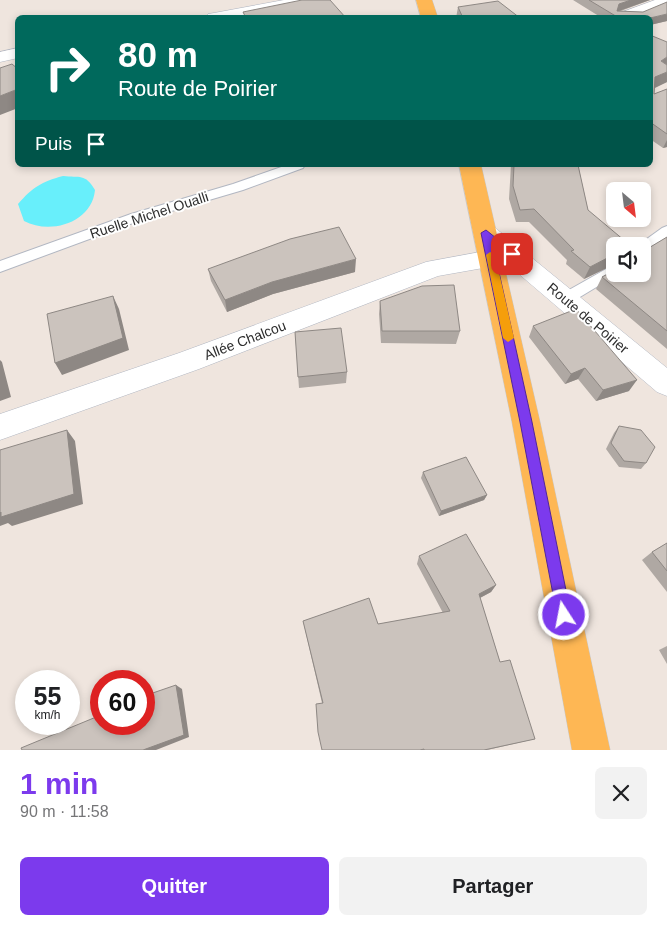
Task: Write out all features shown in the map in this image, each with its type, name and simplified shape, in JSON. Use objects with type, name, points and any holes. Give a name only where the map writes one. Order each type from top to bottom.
[{"type":"main road","points":[[424,0],[429,15]]},
{"type":"main road","points":[[470,167],[526,422],[591,750]]},
{"type":"street","points":[[230,15],[310,0]]},
{"type":"street","points":[[631,15],[667,1]]},
{"type":"street","points":[[0,57],[15,54]]},
{"type":"street","name":"Route de Poirier","points":[[488,246],[565,298],[667,384]]},
{"type":"street","name":"Allée Chalcou","points":[[0,427],[189,361],[435,268],[488,246]]},
{"type":"lane","name":"Ruelle Michel Oualli","points":[[0,268],[136,217],[238,187],[293,167]]},
{"type":"lane","points":[[651,243],[667,231]]},
{"type":"lane","points":[[565,298],[606,274]]},
{"type":"water","points":[[63,176],[82,177],[95,190],[92,201],[86,211],[78,218],[57,226],[46,227],[24,221],[18,204],[38,186]]},
{"type":"building","points":[[302,0],[330,0],[343,15],[244,15],[243,12]]},
{"type":"building","points":[[589,0],[631,0],[619,4],[617,11],[643,12],[667,2],[667,14],[653,17],[653,15],[614,15]]},
{"type":"building","points":[[498,1],[516,15],[462,15],[458,7]]},
{"type":"building","points":[[653,36],[667,42],[667,57],[661,61],[667,65],[667,72],[655,77],[654,94],[667,89],[667,134],[653,124]]},
{"type":"building","points":[[12,64],[15,66],[15,90],[0,96],[0,68]]},
{"type":"building","points":[[514,167],[578,167],[588,210],[606,225],[606,228],[610,228],[620,237],[606,237],[606,259],[590,267],[571,251],[574,250],[534,209],[520,210],[513,186]]},
{"type":"building","points":[[339,227],[356,259],[272,282],[225,300],[208,269],[290,239]]},
{"type":"building","points":[[667,237],[667,331],[608,282],[651,282],[651,247]]},
{"type":"building","points":[[454,285],[460,331],[382,331],[380,301],[422,286]]},
{"type":"building","points":[[113,296],[123,338],[55,363],[47,314]]},
{"type":"building","points":[[576,309],[637,380],[603,390],[585,368],[571,374],[533,326]]},
{"type":"building","points":[[341,328],[347,372],[298,377],[295,332]]},
{"type":"building","points":[[619,426],[641,430],[655,447],[646,463],[624,461],[611,443]]},
{"type":"building","points":[[67,430],[74,494],[1,517],[0,450]]},
{"type":"building","points":[[466,457],[487,495],[441,511],[423,472]]},
{"type":"building","points":[[466,534],[496,585],[479,594],[500,662],[510,660],[535,739],[484,750],[322,750],[318,732],[316,704],[323,703],[303,621],[369,598],[378,624],[450,611],[419,556]]},
{"type":"building","points":[[667,543],[667,571],[652,552]]},
{"type":"building","points":[[176,685],[184,735],[143,750],[22,750],[21,748],[53,735],[80,735],[80,724],[90,720],[90,735],[155,735],[155,692]]},
{"type":"slow traffic","points":[[490,255],[508,338]]},
{"type":"route","points":[[512,254],[486,233],[564,615]]}]
